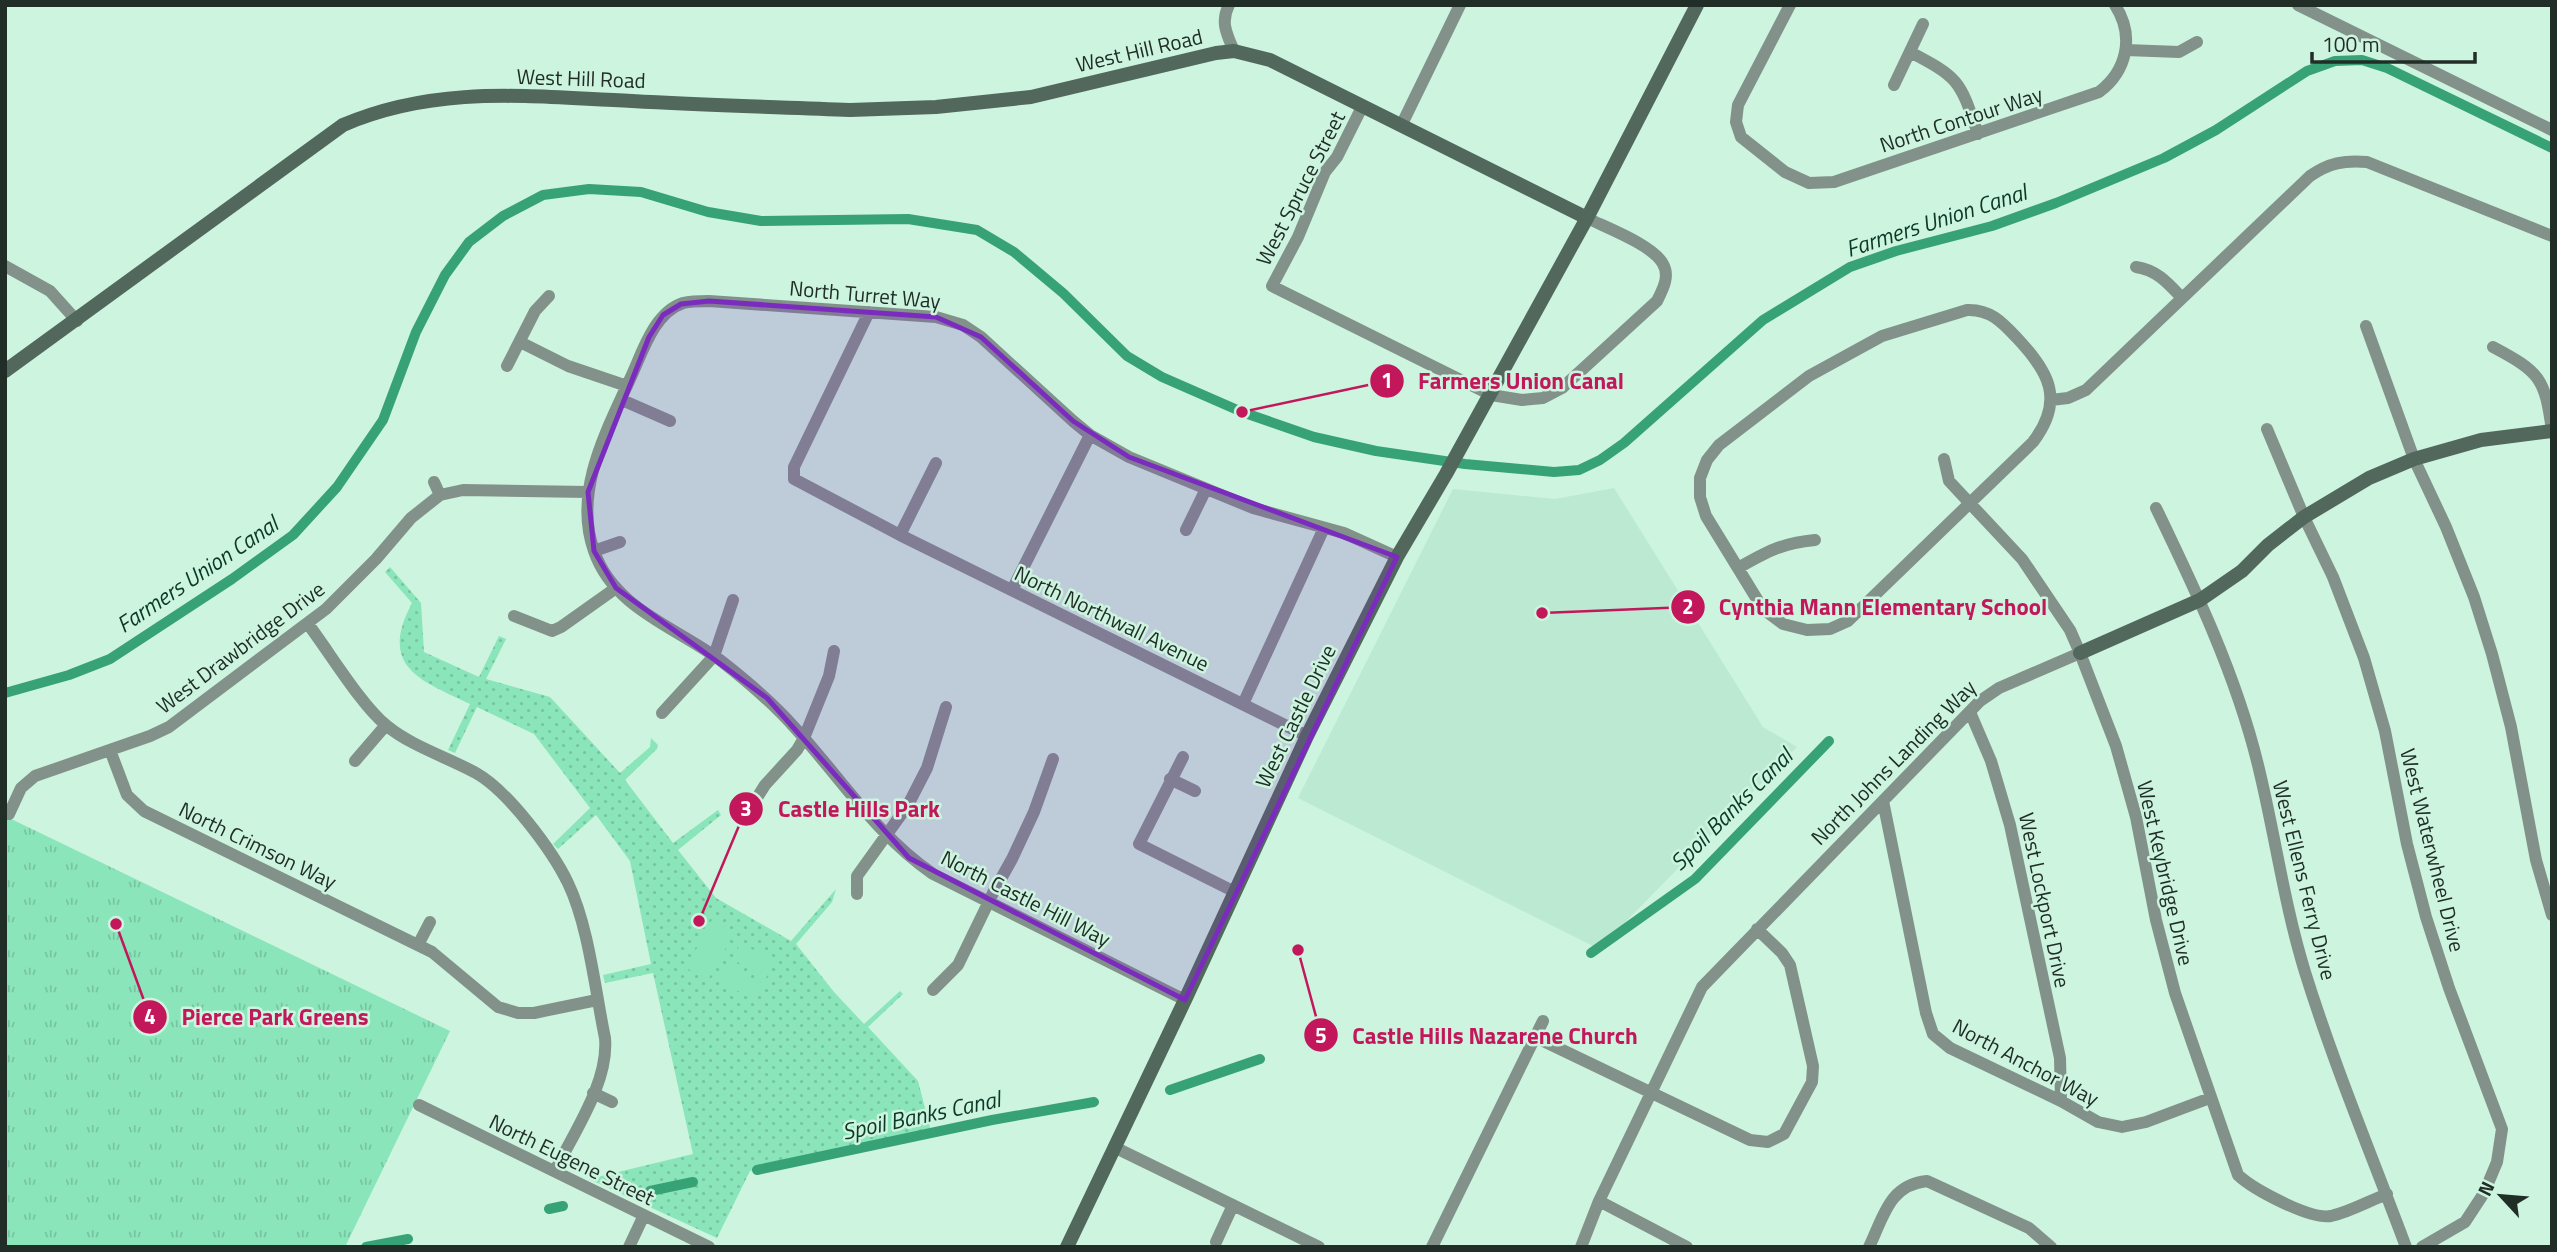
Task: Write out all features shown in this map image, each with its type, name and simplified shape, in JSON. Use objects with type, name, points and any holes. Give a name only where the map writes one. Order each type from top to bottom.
[{"type":"street","name":"West Hill Road","points":[[1229,5],[1224,18],[1234,51]]},
{"type":"street","points":[[1401,126],[1460,5]]},
{"type":"street","points":[[1491,395],[1522,400],[1543,398],[1562,388],[1657,301],[1666,283],[1663,264],[1649,250],[1587,218],[1696,5]]},
{"type":"street","name":"North Contour Way","points":[[1790,5],[1738,105],[1736,122],[1741,137],[1786,172],[1810,183],[1834,182],[2099,92],[2117,75],[2126,50]]},
{"type":"street","points":[[2115,5],[2126,26],[2126,50],[2179,52],[2197,43]]},
{"type":"street","points":[[2298,5],[2552,130]]},
{"type":"street","points":[[1894,85],[1923,24]]},
{"type":"street","name":"West Hill Road","points":[[5,371],[343,125],[386,108],[417,101],[466,96],[850,110],[936,107],[1031,97],[1140,70],[1234,51],[1270,60],[1587,218]]},
{"type":"street","points":[[1910,52],[1939,67],[1958,83],[1965,94],[1978,134]]},
{"type":"street","name":"West Spruce Street","points":[[1362,107],[1337,156],[1325,172],[1298,237],[1272,286],[1491,395]]},
{"type":"street","points":[[2051,400],[2068,398],[2086,390],[2310,176],[2324,166],[2341,161],[2367,162],[2552,236]]},
{"type":"street","name":"West Castle Drive","points":[[1067,1247],[1307,736],[1397,557],[1491,395],[1587,218]]},
{"type":"street","points":[[5,266],[50,291],[77,321]]},
{"type":"street","points":[[2136,267],[2160,275],[2182,298]]},
{"type":"street","points":[[507,366],[535,311],[549,296]]},
{"type":"street","name":"North Turret Way","points":[[588,492],[596,459],[649,337],[663,316],[681,304],[709,301],[936,317],[963,325],[981,337],[1090,435],[1129,457],[1252,508],[1361,539],[1397,557]]},
{"type":"street","points":[[1967,310],[1981,310],[1998,319],[2035,357],[2045,373],[2051,400],[2043,429],[2033,442],[1847,621],[1830,629],[1807,630],[1783,624],[1763,609],[1706,516],[1700,497],[1700,478],[1707,460],[1718,445],[1809,376],[1882,336],[1967,310]]},
{"type":"street","name":"North Northwall Avenue","points":[[869,312],[794,467],[794,479],[900,535],[1307,736]]},
{"type":"street","points":[[2366,326],[2414,459],[2474,597],[2511,727],[2536,860],[2552,915]]},
{"type":"street","points":[[520,342],[568,366],[627,386]]},
{"type":"street","points":[[2493,347],[2524,363],[2537,376],[2548,397],[2552,431]]},
{"type":"street","points":[[622,400],[670,421]]},
{"type":"street","name":"West Waterwheel Drive","points":[[2267,429],[2304,517],[2333,576],[2364,658],[2385,731],[2407,844],[2426,917],[2449,988],[2502,1129],[2497,1162],[2484,1193],[2465,1222],[2422,1247]]},
{"type":"street","name":"North Johns Landing Way","points":[[1581,1247],[1599,1201],[1702,987],[1970,712],[1999,688],[2200,600],[2242,571],[2268,545],[2304,517],[2369,478],[2414,459],[2481,440],[2552,431]]},
{"type":"street","points":[[1012,590],[1090,435]]},
{"type":"street","name":"West Keybridge Drive","points":[[1944,459],[1949,481],[2027,565],[2070,630],[2080,653],[2116,746],[2136,817],[2156,920],[2175,993],[2238,1175],[2248,1184],[2305,1211],[2329,1216],[2387,1194]]},
{"type":"street","points":[[900,535],[936,463]]},
{"type":"street","points":[[434,482],[440,495],[463,490],[588,492]]},
{"type":"street","points":[[1186,530],[1206,489]]},
{"type":"street","name":"North Castle Hill Way","points":[[588,492],[588,522],[594,551],[616,587],[643,612],[714,656],[767,698],[885,835],[909,858],[933,874],[1185,1000]]},
{"type":"street","name":"West Drawbridge Drive","points":[[9,814],[22,788],[35,776],[169,727],[308,624],[376,559],[411,518],[440,495]]},
{"type":"street","name":"West Ellens Ferry Drive","points":[[2156,508],[2200,600],[2237,693],[2258,765],[2286,900],[2305,972],[2406,1247]]},
{"type":"street","points":[[1243,704],[1324,528]]},
{"type":"street","points":[[1738,568],[1776,547],[1790,542],[1815,540]]},
{"type":"street","points":[[594,551],[620,542]]},
{"type":"street","points":[[514,617],[552,631],[616,587]]},
{"type":"street","points":[[662,713],[714,656],[733,600]]},
{"type":"street","points":[[308,624],[370,708],[386,725],[408,740],[477,774],[510,801],[568,883],[582,924],[607,1056],[593,1093],[555,1171]]},
{"type":"street","points":[[745,817],[765,785],[797,750],[804,738],[828,676],[834,651]]},
{"type":"street","points":[[857,894],[857,876],[908,804],[927,768],[946,707]]},
{"type":"street","name":"West Lockport Drive","points":[[1970,712],[1992,761],[2010,825],[2060,1058],[2061,1101]]},
{"type":"street","points":[[355,761],[386,725]]},
{"type":"street","name":"North Crimson Way","points":[[110,750],[127,794],[144,811],[432,952],[492,1002],[518,1013],[534,1013],[597,1000]]},
{"type":"street","points":[[1183,757],[1139,844],[1235,892]]},
{"type":"street","points":[[933,990],[958,965],[1034,812],[1053,758]]},
{"type":"street","points":[[1170,779],[1195,792]]},
{"type":"street","name":"North Anchor Way","points":[[1883,801],[1926,1013],[1933,1034],[1950,1048],[2061,1101],[2098,1122],[2122,1127],[2146,1122],[2210,1098]]},
{"type":"street","points":[[418,945],[429,922]]},
{"type":"street","points":[[1535,1037],[1750,1140],[1768,1142],[1784,1134],[1800,1109],[1812,1082],[1812,1066],[1790,965],[1758,929]]},
{"type":"street","points":[[1432,1247],[1543,1021]]},
{"type":"street","points":[[593,1093],[612,1102]]},
{"type":"street","name":"North Eugene Street","points":[[419,1105],[709,1247]]},
{"type":"street","points":[[1114,1147],[1319,1247]]},
{"type":"street","points":[[1869,1247],[1900,1189],[1927,1181],[2029,1228],[2051,1247]]},
{"type":"street","points":[[1599,1201],[1688,1247]]},
{"type":"street","points":[[1216,1242],[1233,1205]]},
{"type":"street","points":[[629,1247],[644,1215]]},
{"type":"highlighted area","points":[[709,301],[936,317],[981,337],[1073,421],[1129,457],[1397,557],[1185,1000],[909,858],[767,698],[616,588],[594,551],[588,492],[649,337],[663,315],[681,304]]},
{"type":"shaded area","points":[[1614,488],[1763,727],[1797,747],[1599,949],[1298,798],[1453,489],[1555,499]]},
{"type":"green space","points":[[390,567],[421,603],[424,652],[479,677],[499,636],[506,639],[486,679],[550,697],[620,773],[650,747],[651,738],[658,745],[625,780],[673,843],[718,810],[721,815],[678,850],[716,898],[791,941],[836,889],[832,902],[796,944],[834,992],[864,1024],[900,991],[903,994],[868,1027],[918,1081],[931,1131],[750,1171],[717,1238],[589,1179],[693,1154],[653,973],[605,983],[603,975],[651,964],[630,861],[596,815],[558,849],[553,844],[590,808],[534,734],[477,707],[455,753],[448,750],[470,704],[421,678],[409,668],[402,657],[400,642],[403,625],[412,603],[385,572]]},
{"type":"green space","points":[[5,816],[450,1031],[345,1247],[5,1247]]},
{"type":"green space","points":[[712,920],[734,933],[708,980],[686,968]]},
{"type":"green space","points":[[741,943],[775,962],[766,978],[732,959]]},
{"type":"green space","points":[[729,965],[763,984],[754,1000],[720,981]]},
{"type":"waterway","name":"Farmers Union Canal","points":[[5,693],[69,675],[110,659],[232,579],[293,535],[337,487],[383,420],[416,332],[445,275],[469,242],[503,216],[543,195],[589,189],[641,192],[708,212],[761,221],[908,219],[977,230],[1014,252],[1063,293],[1127,356],[1162,377],[1242,412],[1314,437],[1376,451],[1465,464],[1554,472],[1579,470],[1600,460],[1624,443],[1763,320],[1850,267],[1896,251],[1992,226],[2056,203],[2164,158],[2216,130],[2307,71],[2335,61],[2362,60],[2387,68],[2552,148]]},
{"type":"waterway","name":"Spoil Banks Canal","points":[[1591,953],[1695,879],[1829,741]]},
{"type":"waterway","points":[[1170,1090],[1260,1059]]},
{"type":"waterway","name":"Spoil Banks Canal","points":[[757,1170],[992,1120],[1094,1102]]},
{"type":"waterway","points":[[650,1191],[693,1182]]},
{"type":"waterway","name":"Spoil Banks Canal","points":[[549,1209],[563,1206]]},
{"type":"waterway","name":"Spoil Banks Canal","points":[[366,1247],[408,1239]]},
{"type":"place","name":"Farmers Union Canal","points":[[1242,412]]},
{"type":"place","name":"Cynthia Mann Elementary School","points":[[1542,613]]},
{"type":"place","name":"Castle Hills Park","points":[[699,921]]},
{"type":"place","name":"Pierce Park Greens","points":[[116,924]]},
{"type":"place","name":"Castle Hills Nazarene Church","points":[[1298,950]]}]
